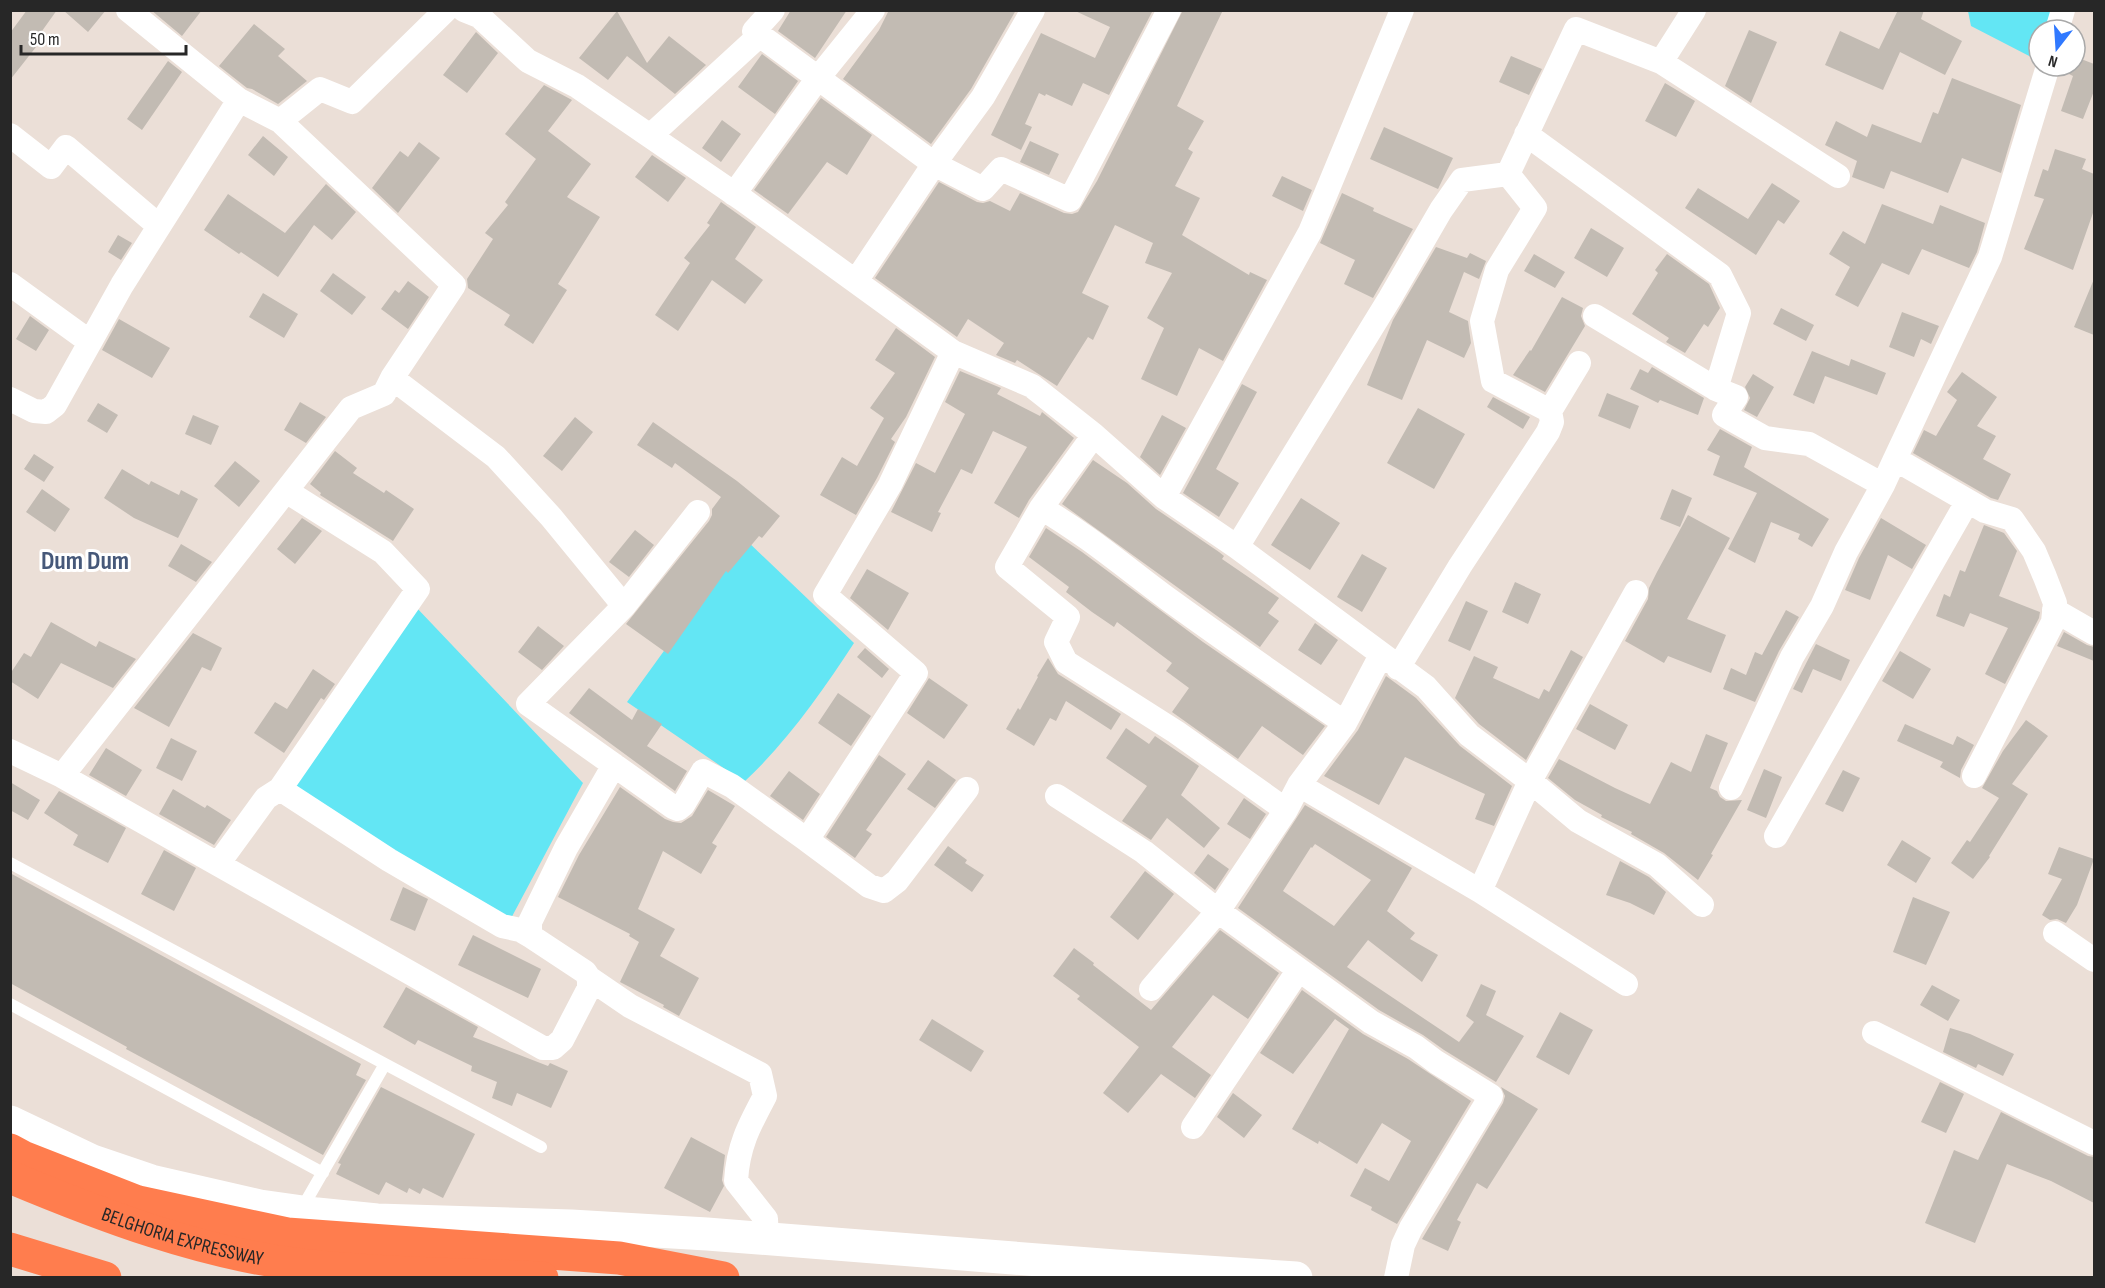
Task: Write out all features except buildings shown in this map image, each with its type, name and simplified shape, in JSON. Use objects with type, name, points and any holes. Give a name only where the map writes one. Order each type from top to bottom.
[{"type":"highway","points":[[10,1150],[138,1202],[287,1234],[609,1257],[723,1278]]},
{"type":"highway","name":"BELGHORIA EXPRESSWAY","points":[[10,1177],[122,1221],[241,1254],[299,1265],[349,1270],[542,1278]]},
{"type":"highway","points":[[10,1249],[105,1278]]},
{"type":"street","points":[[62,776],[351,408],[384,394],[392,378],[454,285],[280,121],[239,100],[128,10]]},
{"type":"street","points":[[280,121],[320,89],[352,102],[446,10]]},
{"type":"street","points":[[464,10],[479,16],[528,61],[578,86],[734,194],[953,352],[1032,386],[1094,435],[1164,497],[1237,547],[1389,662],[1426,687],[1469,735],[1578,821],[1657,865],[1701,905]]},
{"type":"street","points":[[773,10],[754,31],[934,164],[983,189],[1001,169],[1070,200],[1169,10]]},
{"type":"street","points":[[734,194],[818,78],[873,10]]},
{"type":"street","points":[[856,281],[934,164],[983,97],[1033,10]]},
{"type":"street","points":[[1164,497],[1310,232],[1402,10]]},
{"type":"street","points":[[1661,62],[1694,10]]},
{"type":"street","points":[[1508,174],[1576,29],[1661,62],[1838,176]]},
{"type":"street","points":[[650,136],[760,35]]},
{"type":"street","points":[[1731,788],[1792,657],[1822,606],[1846,552],[1883,485],[1990,257],[2044,78]]},
{"type":"street","points":[[10,399],[33,411],[46,412],[55,405],[122,285],[239,100]]},
{"type":"street","points":[[1526,134],[1720,275],[1739,313],[1716,388]]},
{"type":"street","points":[[10,135],[51,167],[66,147],[159,226]]},
{"type":"street","points":[[1237,547],[1390,298],[1441,210],[1462,180],[1508,174]]},
{"type":"street","points":[[1508,174],[1535,208],[1497,270],[1482,321],[1492,381],[1550,411]]},
{"type":"street","points":[[10,284],[90,342]]},
{"type":"street","points":[[1595,316],[1716,388],[1736,397],[1724,415],[1765,438],[1809,444],[1883,485]]},
{"type":"street","points":[[807,840],[916,673],[825,595],[890,485],[953,352]]},
{"type":"street","points":[[1151,989],[1218,911],[1286,810],[1299,785],[1460,566],[1548,432],[1552,422],[1550,411],[1579,363]]},
{"type":"street","points":[[392,378],[496,457],[551,517],[624,606]]},
{"type":"street","points":[[1094,435],[1041,508],[1007,567],[1068,617],[1056,642],[1066,662],[1176,732],[1286,810]]},
{"type":"street","points":[[1895,459],[1967,502],[1985,511],[2012,519],[2034,551],[2055,603],[2053,622],[1974,776]]},
{"type":"street","points":[[218,864],[266,798],[280,789],[418,590],[383,552],[286,490]]},
{"type":"street","points":[[1776,836],[1967,502]]},
{"type":"street","points":[[1041,508],[1073,527],[1099,549],[1213,632],[1345,723]]},
{"type":"street","points":[[698,512],[624,606],[528,704],[678,809],[703,771],[732,786],[869,886],[884,891],[897,881],[967,789]]},
{"type":"street","points":[[1480,891],[1530,781],[1636,592]]},
{"type":"street","points":[[2054,610],[2094,633]]},
{"type":"street","points":[[10,751],[62,776],[543,1048],[553,1048],[562,1040],[589,987],[589,978]]},
{"type":"street","points":[[532,937],[530,922],[566,848],[614,765]]},
{"type":"street","points":[[1299,785],[1480,891],[1626,984]]},
{"type":"street","points":[[280,789],[389,860],[491,920],[502,926],[520,930],[532,937],[585,972],[589,978],[630,1006],[760,1074],[765,1096],[747,1128],[737,1158],[736,1181],[766,1218],[767,1239]]},
{"type":"street","points":[[1057,796],[1144,852],[1218,911],[1371,1022],[1416,1047],[1491,1096],[1411,1228],[1403,1245],[1396,1278]]},
{"type":"street","points":[[2055,933],[2094,960]]},
{"type":"street","points":[[1193,1127],[1298,970]]},
{"type":"street","points":[[1874,1033],[2094,1143]]},
{"type":"street","points":[[10,1122],[92,1161],[151,1181],[205,1194],[301,1211],[377,1220],[571,1226],[1296,1278]]},
{"type":"lane","points":[[10,863],[541,1147]]},
{"type":"lane","points":[[10,1004],[323,1173]]},
{"type":"lane","points":[[301,1211],[385,1064]]},
{"type":"water","points":[[1968,11],[2055,11],[2053,18],[2027,18],[2027,55],[1971,26]]},
{"type":"water","points":[[745,539],[854,643],[803,716],[760,767],[744,782],[627,702]]},
{"type":"water","points":[[415,606],[583,783],[507,926],[283,794]]},
{"type":"district","name":"Dum Dum","points":[[85,561]]}]
